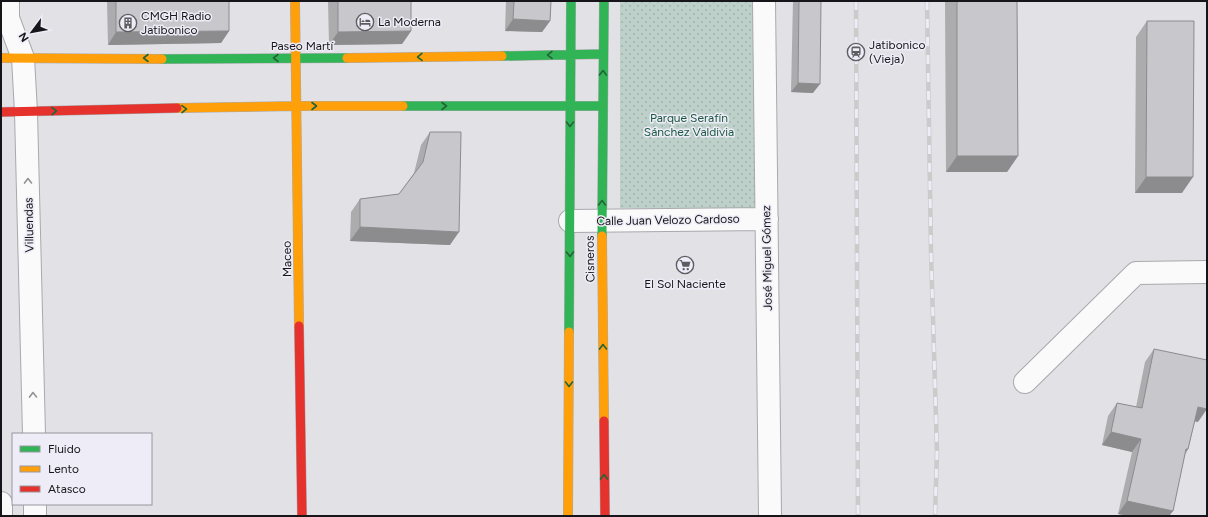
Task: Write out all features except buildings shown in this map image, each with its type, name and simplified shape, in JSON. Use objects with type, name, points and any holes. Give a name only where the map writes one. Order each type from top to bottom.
[{"type":"main road","name":"Maceo","points":[[296,1],[302,516]]},
{"type":"main road","name":"Cisneros","points":[[568,516],[571,1]]},
{"type":"main road","name":"Cisneros","points":[[604,1],[602,222],[605,516]]},
{"type":"main road","name":"Paseo Martí","points":[[1,58],[296,58],[603,54]]},
{"type":"main road","points":[[1,112],[298,106],[602,106]]},
{"type":"street","name":"José Miguel Gómez","points":[[764,1],[770,516]]},
{"type":"street","name":"Villuendas","points":[[6,17],[23,58],[26,112],[34,433]]},
{"type":"street","name":"Calle Juan Velozo Cardoso","points":[[570,221],[602,222],[767,219]]},
{"type":"street","points":[[1026,382],[1136,273],[1207,272]]},
{"type":"street","points":[[1,503],[1,516]]},
{"type":"street","points":[[35,505],[35,516]]},
{"type":"green space","name":"Parque Serafín Sánchez Valdivia","points":[[620,1],[756,1],[760,210],[620,208]]},
{"type":"railway","points":[[856,1],[858,516]]},
{"type":"railway","points":[[927,1],[931,252],[937,452],[935,516]]},
{"type":"traffic: fast","points":[[569,332],[571,1]]},
{"type":"traffic: fast","points":[[602,236],[604,1]]},
{"type":"traffic: fast","points":[[502,56],[603,54]]},
{"type":"traffic: fast","points":[[162,59],[347,58]]},
{"type":"traffic: fast","points":[[403,106],[602,106]]},
{"type":"traffic: slow","points":[[295,1],[299,326]]},
{"type":"traffic: slow","points":[[347,58],[502,56]]},
{"type":"traffic: slow","points":[[1,58],[162,59]]},
{"type":"traffic: slow","points":[[177,108],[403,106]]},
{"type":"traffic: slow","points":[[602,236],[604,421]]},
{"type":"traffic: slow","points":[[568,516],[569,332]]},
{"type":"traffic: jam","points":[[1,112],[177,108]]},
{"type":"traffic: jam","points":[[299,326],[302,516]]},
{"type":"traffic: jam","points":[[604,421],[605,516]]},
{"type":"place","name":"La Moderna","points":[[365,22]]},
{"type":"place","name":"CMGH Radio Jatibonico","points":[[128,23]]},
{"type":"place","name":"Jatibonico (Vieja)","points":[[856,52]]},
{"type":"place","name":"El Sol Naciente","points":[[685,265]]}]
